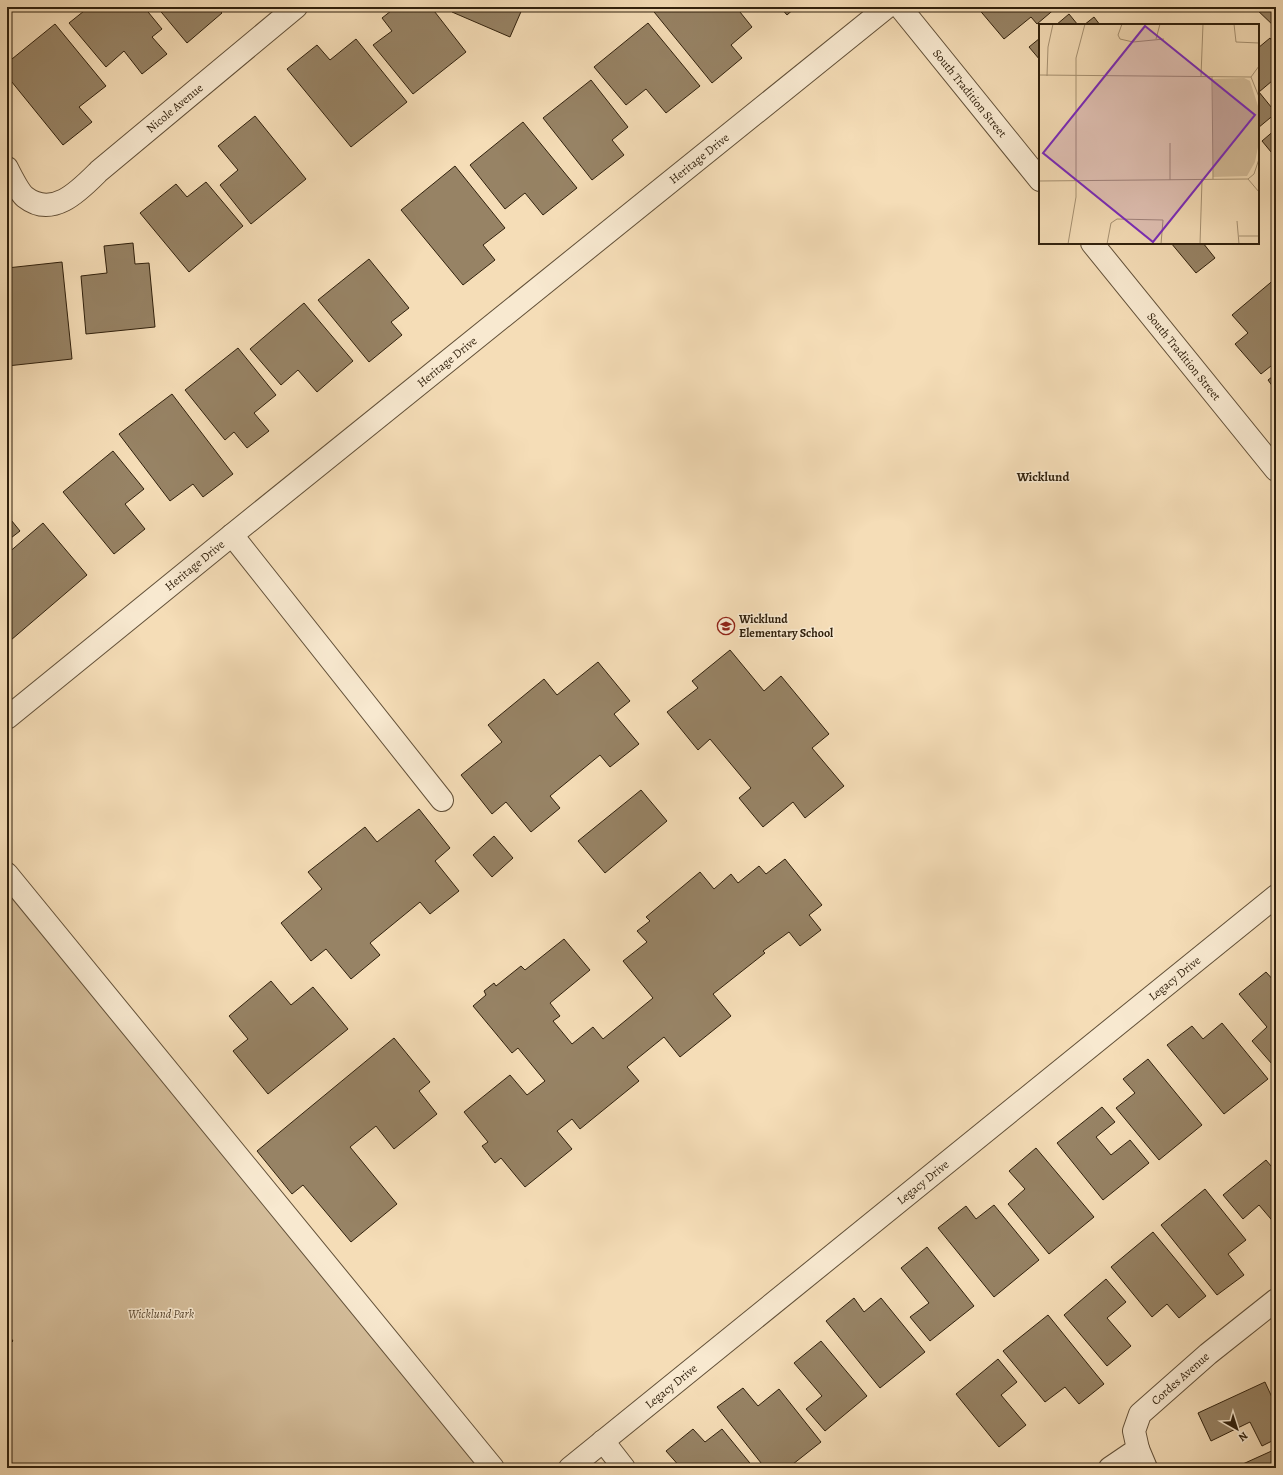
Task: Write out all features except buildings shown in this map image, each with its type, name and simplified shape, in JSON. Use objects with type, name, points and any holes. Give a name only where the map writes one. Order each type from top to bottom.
[{"type":"street","name":"Nicole Avenue","points":[[7,168],[24,196],[38,205],[52,206],[78,192],[99,171],[296,7]]},
{"type":"street","name":"Heritage Drive","points":[[8,716],[887,7]]},
{"type":"street","name":"South Tradition Street","points":[[900,7],[1039,179]]},
{"type":"street","name":"South Tradition Street","points":[[1093,244],[1276,470]]},
{"type":"street","points":[[232,535],[442,800]]},
{"type":"street","points":[[7,874],[493,1468]]},
{"type":"street","name":"Legacy Drive","points":[[570,1468],[1276,896]]},
{"type":"street","name":"Cordes Avenue","points":[[1110,1468],[1142,1459],[1134,1431],[1140,1414],[1208,1354],[1276,1300]]},
{"type":"street","points":[[603,1441],[624,1468]]},
{"type":"green space","name":"Wicklund Park","points":[[7,880],[486,1468],[7,1468]]},
{"type":"place","name":"Wicklund Elementary School","points":[[726,626]]},
{"type":"district","name":"Wicklund","points":[[1043,476]]}]
